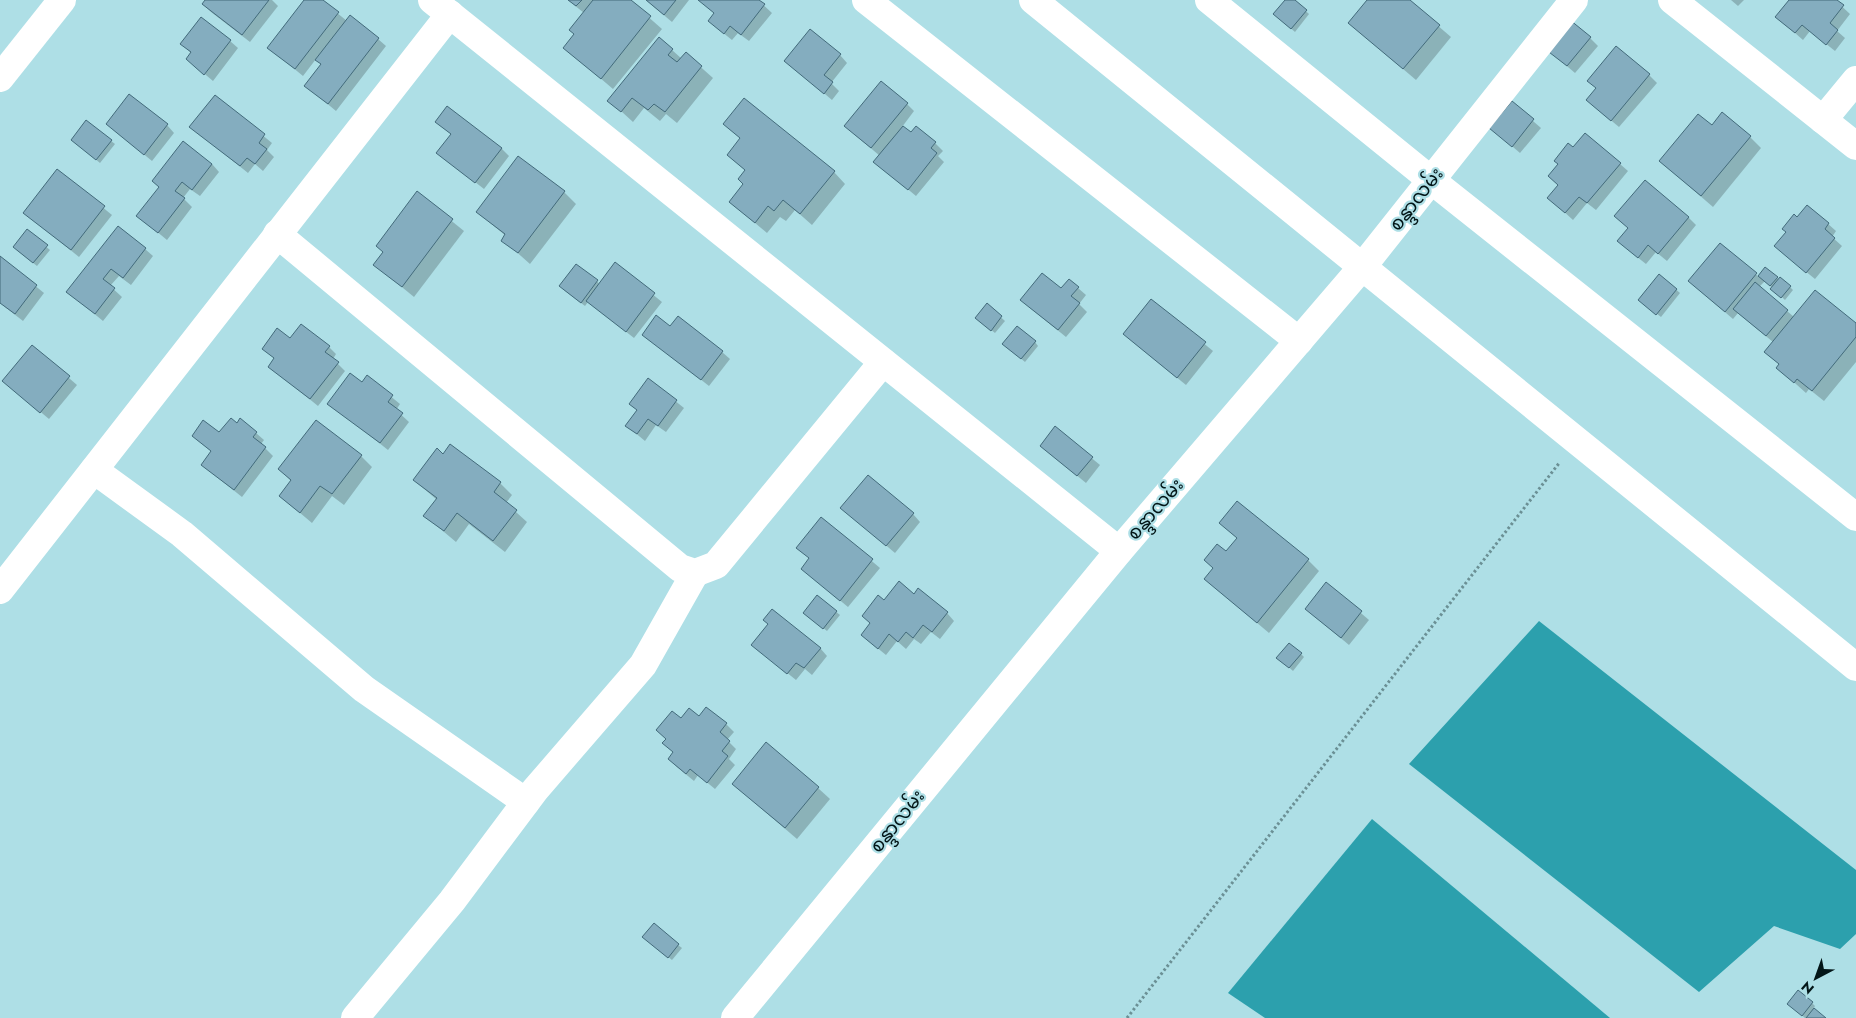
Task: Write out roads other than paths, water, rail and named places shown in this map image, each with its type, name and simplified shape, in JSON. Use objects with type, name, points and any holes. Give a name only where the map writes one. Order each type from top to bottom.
[{"type":"street","points":[[0,78],[62,0]]},
{"type":"street","points":[[866,0],[1299,341]]},
{"type":"street","points":[[1033,0],[1856,668]]},
{"type":"street","points":[[1209,0],[1431,180],[1856,517]]},
{"type":"street","name":"စန္ဒာလမ်း","points":[[736,1018],[1119,552],[1363,266],[1574,0]]},
{"type":"street","points":[[1672,0],[1856,146]]},
{"type":"street","points":[[0,590],[277,234],[441,7],[1119,552]]},
{"type":"street","points":[[1824,120],[1856,80]]},
{"type":"street","points":[[277,234],[680,568],[695,573],[716,565],[883,362]]},
{"type":"street","points":[[94,470],[182,534],[364,689],[526,802]]},
{"type":"street","points":[[355,1018],[452,901],[526,802],[643,666],[695,573]]},
{"type":"water","points":[[1539,621],[1856,870],[1856,934],[1840,949],[1774,926],[1699,992],[1409,764]]},
{"type":"water","points":[[1372,819],[1610,1018],[1265,1018],[1228,993]]}]
